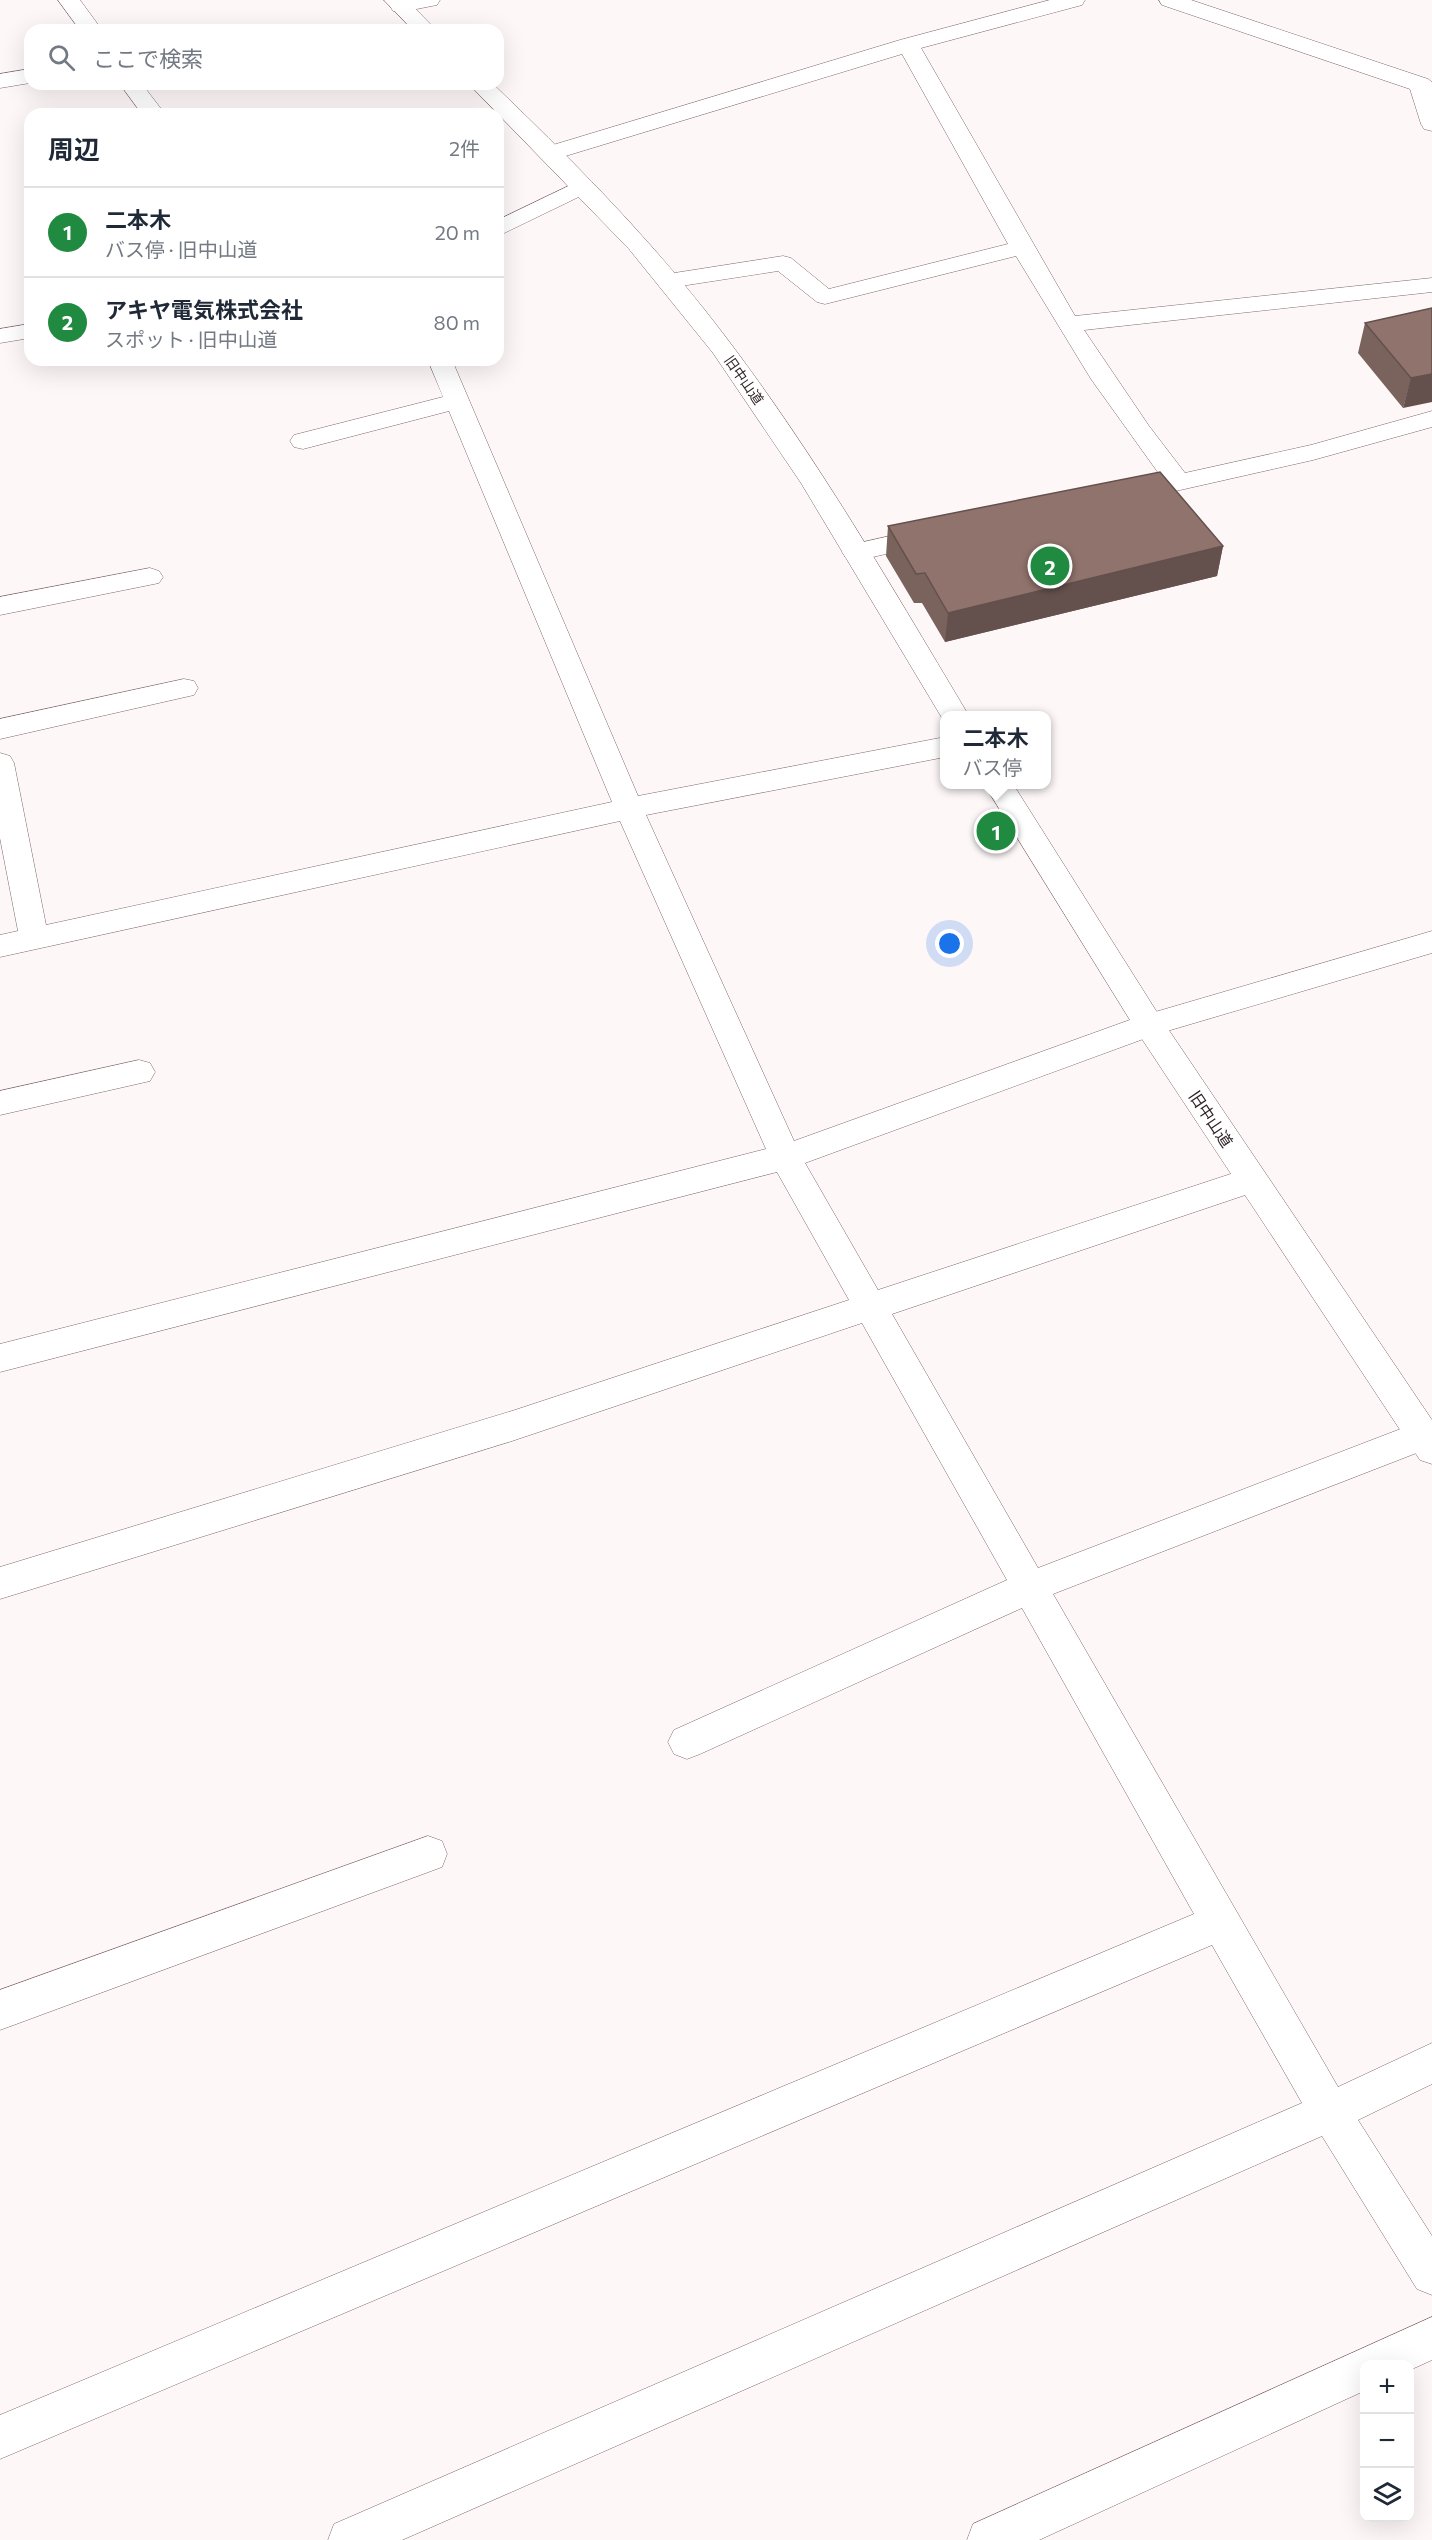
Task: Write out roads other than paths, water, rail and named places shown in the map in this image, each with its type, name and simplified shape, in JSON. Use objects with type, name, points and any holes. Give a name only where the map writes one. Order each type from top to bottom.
[{"type":"street","points":[[69,0],[87,24]]},
{"type":"street","points":[[398,3],[429,0]]},
{"type":"street","points":[[551,153],[908,45],[1074,0]]},
{"type":"street","points":[[1170,0],[1426,86],[1432,124]]},
{"type":"street","points":[[398,3],[419,24]]},
{"type":"street","points":[[908,45],[1068,324],[1143,438],[1179,483]]},
{"type":"street","points":[[0,81],[24,77]]},
{"type":"street","points":[[136,90],[149,108]]},
{"type":"street","name":"旧中山道","points":[[486,90],[583,186],[668,281],[728,357],[793,451],[952,711]]},
{"type":"street","points":[[504,226],[583,186]]},
{"type":"street","points":[[668,281],[783,263],[825,297],[1024,247]]},
{"type":"street","points":[[1068,324],[1432,285]]},
{"type":"street","points":[[0,336],[24,332]]},
{"type":"street","points":[[442,366],[628,809],[785,1157],[1330,2112],[1432,2274]]},
{"type":"street","points":[[303,441],[456,401]]},
{"type":"street","points":[[1108,497],[1313,452],[1432,419]]},
{"type":"street","points":[[855,552],[957,530]]},
{"type":"street","points":[[0,606],[150,577]]},
{"type":"street","points":[[0,729],[184,688]]},
{"type":"street","points":[[0,946],[628,809],[940,748]]},
{"type":"street","points":[[0,763],[34,939]]},
{"type":"street","name":"旧中山道","points":[[1001,789],[1149,1025],[1427,1442]]},
{"type":"street","points":[[0,1358],[785,1157],[1149,1025],[1432,942]]},
{"type":"street","points":[[0,1103],[139,1072]]},
{"type":"street","points":[[0,1583],[512,1426],[1252,1180]]},
{"type":"street","points":[[687,1742],[1030,1587],[1427,1442]]},
{"type":"street","points":[[0,2010],[428,1854]]},
{"type":"street","points":[[0,2437],[1220,1922]]},
{"type":"street","points":[[350,2540],[1330,2112],[1432,2063]]},
{"type":"street","points":[[1383,2360],[1432,2338]]},
{"type":"street","points":[[989,2540],[1360,2371]]},
{"type":"place","name":"アキヤ電気株式会社","points":[[1050,566]]},
{"type":"place","name":"二本木","points":[[996,831]]}]
